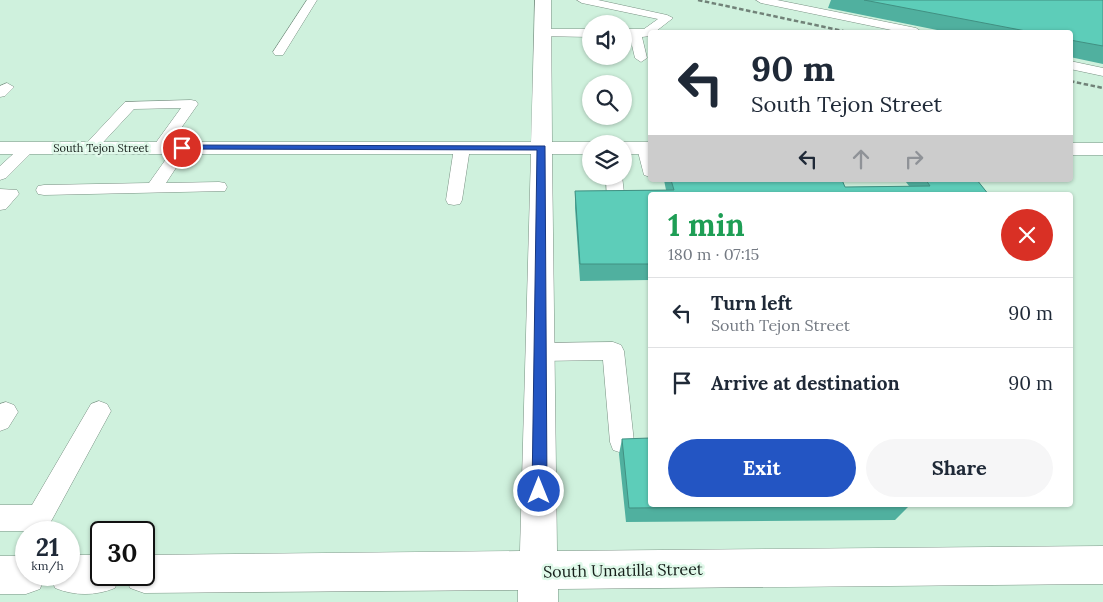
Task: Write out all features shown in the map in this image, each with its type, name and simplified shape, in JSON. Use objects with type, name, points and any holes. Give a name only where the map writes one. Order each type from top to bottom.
[{"type":"street","points":[[538,586],[543,0]]},
{"type":"street","name":"South Tejon Street","points":[[0,148],[582,148]]},
{"type":"street","points":[[632,148],[648,148]]},
{"type":"street","points":[[1073,149],[1103,149]]},
{"type":"street","name":"South Umatilla Street","points":[[155,574],[538,586],[1103,565]]},
{"type":"street","points":[[0,575],[15,575]]},
{"type":"lane","points":[[279,52],[312,0]]},
{"type":"lane","points":[[582,0],[667,18],[651,30]]},
{"type":"lane","points":[[761,0],[906,30]]},
{"type":"lane","points":[[632,33],[648,32]]},
{"type":"lane","points":[[542,33],[582,33]]},
{"type":"lane","points":[[632,38],[641,58]]},
{"type":"lane","points":[[1073,66],[1100,71]]},
{"type":"lane","points":[[90,148],[130,105],[191,104],[160,148]]},
{"type":"lane","points":[[0,175],[28,148]]},
{"type":"lane","points":[[154,188],[182,148]]},
{"type":"lane","points":[[454,200],[462,148]]},
{"type":"lane","points":[[615,185],[616,201]]},
{"type":"lane","points":[[44,190],[219,187]]},
{"type":"lane","points":[[0,194],[11,194],[0,205]]},
{"type":"lane","points":[[540,352],[613,351],[622,442]]},
{"type":"lane","points":[[0,519],[39,518],[100,410]]},
{"type":"shaded area","points":[[0,0],[1103,0],[1103,602],[0,602]]},
{"type":"building","points":[[864,0],[1103,0],[1103,46],[1073,41],[1073,30],[1021,30]]},
{"type":"building","points":[[672,182],[843,182],[845,187],[930,186],[927,182],[979,182],[987,192],[648,192],[648,264],[580,264],[575,191],[674,190]]},
{"type":"building","points":[[648,438],[648,507],[769,507],[629,508],[622,439]]},
{"type":"railway","points":[[698,0],[839,30]]},
{"type":"railway","points":[[1073,82],[1103,88]]},
{"type":"route","points":[[182,148],[542,148],[539,491]]}]
